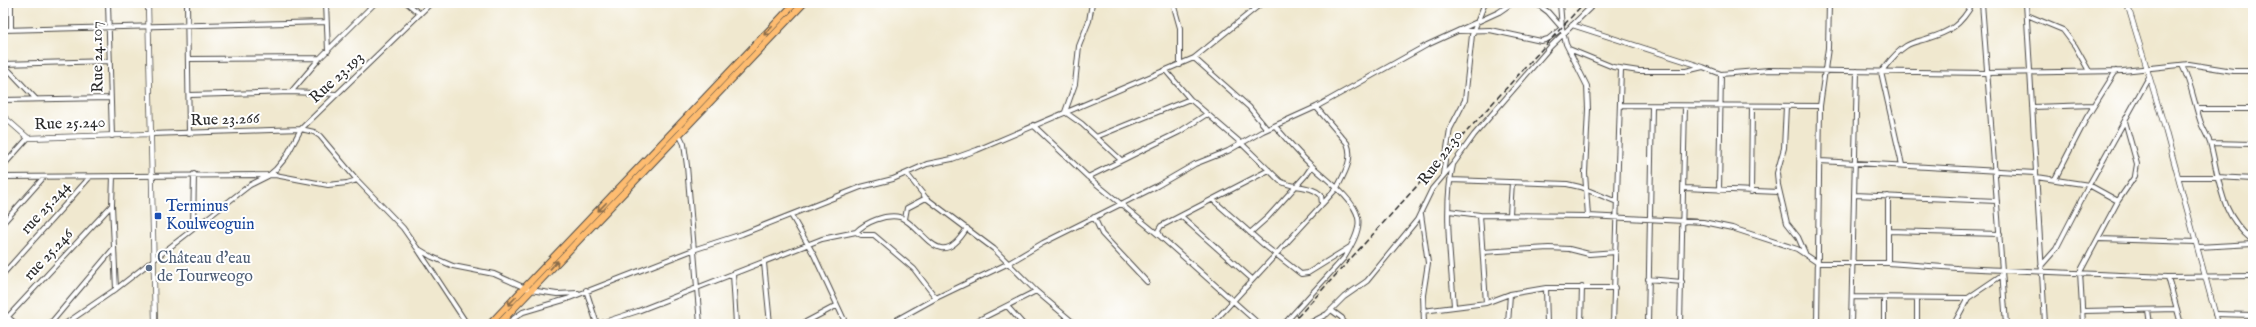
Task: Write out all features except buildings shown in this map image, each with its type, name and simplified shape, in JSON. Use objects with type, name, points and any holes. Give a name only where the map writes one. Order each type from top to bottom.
[{"type":"main road","points":[[490,324],[795,3]]},
{"type":"main road","points":[[499,324],[804,3]]},
{"type":"street","points":[[11,3],[11,30]]},
{"type":"street","name":"Rue 24.107","points":[[108,3],[110,28],[110,98],[112,136]]},
{"type":"street","points":[[148,3],[155,324]]},
{"type":"street","points":[[187,3],[189,26],[189,134]]},
{"type":"street","points":[[326,3],[328,50]]},
{"type":"street","points":[[291,92],[320,58],[375,3]]},
{"type":"street","points":[[407,3],[420,14]]},
{"type":"street","name":"Rue 23.193","points":[[268,176],[286,157],[300,129],[431,3]]},
{"type":"street","points":[[1065,112],[1075,84],[1079,46],[1089,21],[1092,3]]},
{"type":"street","points":[[1173,3],[1180,28],[1180,65]]},
{"type":"street","points":[[506,324],[523,312],[567,299],[584,291],[693,250],[742,234],[791,214],[850,193],[861,187],[907,174],[927,164],[952,159],[977,150],[1033,125],[1166,71],[1194,58],[1262,3]]},
{"type":"street","points":[[1443,175],[1450,129],[1465,100],[1474,31],[1479,13],[1485,3]]},
{"type":"street","points":[[889,324],[936,298],[1009,263],[1094,217],[1157,186],[1195,164],[1316,107],[1427,45],[1499,12],[1512,3]]},
{"type":"street","points":[[1536,3],[1548,12],[1562,28]]},
{"type":"street","points":[[1560,3],[1563,34],[1587,86],[1586,189],[1588,216]]},
{"type":"street","name":"Rue 22.30","points":[[1308,324],[1331,310],[1344,297],[1367,281],[1421,214],[1432,189],[1454,163],[1478,130],[1563,34],[1595,3]]},
{"type":"street","points":[[1817,324],[1820,106],[1825,71],[1829,3]]},
{"type":"street","points":[[1902,165],[1881,72],[1895,53],[1908,44],[1928,39],[1958,24],[1964,19],[1973,3]]},
{"type":"street","points":[[1982,3],[1996,170],[2006,324]]},
{"type":"street","points":[[2026,3],[2044,324]]},
{"type":"street","points":[[2126,3],[2179,177],[2218,324]]},
{"type":"street","points":[[2027,15],[2063,30],[2075,46],[2089,71]]},
{"type":"street","points":[[3,30],[326,22]]},
{"type":"street","points":[[1572,25],[1721,74],[1764,70],[1987,73],[2116,71],[2182,65],[2233,71],[2253,70]]},
{"type":"street","points":[[1457,31],[1490,30],[1541,41],[1548,39],[1562,28]]},
{"type":"street","points":[[1569,49],[1621,69],[1669,72],[1703,68]]},
{"type":"street","points":[[189,59],[320,58]]},
{"type":"street","points":[[1194,58],[1249,107],[1267,129]]},
{"type":"street","points":[[3,64],[110,61]]},
{"type":"street","points":[[3,64],[35,98]]},
{"type":"street","points":[[2182,65],[2192,87],[2201,122],[2210,143],[2220,192],[2225,205],[2253,243]]},
{"type":"street","points":[[1613,324],[1621,69]]},
{"type":"street","points":[[1166,71],[1190,99],[1284,183],[1307,187],[1319,194],[1322,204]]},
{"type":"street","points":[[1851,324],[1854,262],[1854,163],[1857,71]]},
{"type":"street","points":[[2055,179],[2094,105],[2116,71]]},
{"type":"street","points":[[1719,190],[1721,74]]},
{"type":"street","points":[[2041,266],[2056,249],[2089,185],[2149,77]]},
{"type":"street","points":[[190,96],[291,92],[336,94]]},
{"type":"street","points":[[3,100],[35,98],[110,98]]},
{"type":"street","points":[[1096,137],[1190,99]]},
{"type":"street","points":[[1620,105],[1820,106]]},
{"type":"street","points":[[2032,107],[2094,105]]},
{"type":"street","points":[[1648,324],[1652,106]]},
{"type":"street","points":[[1680,324],[1685,106]]},
{"type":"street","points":[[1751,192],[1752,106]]},
{"type":"street","points":[[1786,106],[1784,148],[1778,173],[1779,192],[1783,200],[1787,223],[1798,237],[1805,253]]},
{"type":"street","points":[[1212,324],[1337,188],[1348,166],[1349,149],[1343,137],[1316,107]]},
{"type":"street","points":[[2198,109],[2253,109]]},
{"type":"street","points":[[1065,112],[1121,160]]},
{"type":"street","points":[[1088,177],[1180,132],[1207,114]]},
{"type":"street","points":[[3,116],[28,138]]},
{"type":"street","points":[[2083,324],[2080,272],[2118,201],[2135,176],[2136,164],[2125,121]]},
{"type":"street","points":[[1033,125],[1088,177],[1161,237],[1232,302],[1259,324]]},
{"type":"street","points":[[1274,126],[1312,166],[1337,188],[1358,216],[1359,226],[1350,247],[1337,268],[1284,324]]},
{"type":"street","points":[[300,129],[314,132],[320,136],[357,180],[387,210],[417,248],[466,324]]},
{"type":"street","name":"Rue 23.266","points":[[151,134],[189,134],[300,129]]},
{"type":"street","name":"Rue 25.240","points":[[3,166],[28,138],[151,134]]},
{"type":"street","points":[[679,134],[683,139],[685,151],[699,324]]},
{"type":"street","points":[[2210,143],[2253,144]]},
{"type":"street","points":[[1820,161],[1996,170],[2036,175],[2089,185],[2118,201]]},
{"type":"street","points":[[1454,163],[1450,180],[1454,306]]},
{"type":"street","points":[[1250,233],[1268,217],[1312,166]]},
{"type":"street","points":[[1161,237],[1158,231],[1161,226],[1182,217],[1269,170]]},
{"type":"street","points":[[3,177],[90,177],[152,174],[281,176],[328,185],[347,183],[357,180]]},
{"type":"street","points":[[192,229],[194,174]]},
{"type":"street","points":[[907,174],[926,198],[967,228],[1009,263],[1036,290],[1075,324]]},
{"type":"street","points":[[113,176],[112,205],[116,289]]},
{"type":"street","points":[[65,324],[116,289],[250,185],[268,176]]},
{"type":"street","points":[[3,223],[44,177]]},
{"type":"street","name":"rue 25.244","points":[[3,274],[90,177]]},
{"type":"street","points":[[2179,177],[2253,179]]},
{"type":"street","points":[[1450,180],[1567,184],[1586,189],[1617,202]]},
{"type":"street","points":[[1510,214],[1512,182]]},
{"type":"street","points":[[1684,188],[1779,192]]},
{"type":"street","points":[[1854,194],[1997,201]]},
{"type":"street","points":[[1888,196],[1888,263]]},
{"type":"street","points":[[905,219],[907,208],[926,198]]},
{"type":"street","points":[[1213,200],[1276,255],[1303,275],[1350,247]]},
{"type":"street","name":"rue 25.246","points":[[3,322],[112,205]]},
{"type":"street","points":[[1450,211],[1480,215],[1510,214],[1588,216],[1703,222],[1732,228],[1805,253],[1818,263],[1888,263],[2002,272],[2080,272],[2168,277],[2253,276]]},
{"type":"street","points":[[791,214],[808,245],[836,306],[846,324]]},
{"type":"street","points":[[1421,214],[1428,262],[1423,311],[1424,324]]},
{"type":"street","points":[[1480,215],[1486,303]]},
{"type":"street","points":[[584,291],[598,324],[638,311],[696,287],[764,263],[808,245],[831,237],[856,232],[869,223],[888,217],[895,216],[905,219],[932,244],[942,248],[952,246],[967,228]]},
{"type":"street","points":[[1094,217],[1102,234],[1147,282]]},
{"type":"street","points":[[1182,217],[1252,279]]},
{"type":"street","points":[[1888,231],[2000,234]]},
{"type":"street","points":[[856,232],[861,235],[874,235],[914,269],[936,298]]},
{"type":"street","points":[[2099,239],[2197,244],[2253,243]]},
{"type":"street","points":[[50,324],[114,248]]},
{"type":"street","points":[[417,248],[441,262],[494,274],[530,290],[557,294],[584,291]]},
{"type":"street","points":[[1483,252],[1549,248],[1569,249],[1589,254],[1616,252]]},
{"type":"street","points":[[764,263],[770,324]]},
{"type":"street","points":[[1954,324],[1968,298],[2002,272]]},
{"type":"street","points":[[733,274],[736,324]]},
{"type":"street","points":[[2168,277],[2181,324]]},
{"type":"street","points":[[1648,279],[1682,282]]},
{"type":"street","points":[[1581,324],[1582,287]]},
{"type":"street","points":[[1423,311],[1486,303],[1510,294],[1546,288],[1615,288]]},
{"type":"street","points":[[1546,288],[1547,324]]},
{"type":"street","points":[[971,324],[1036,290]]},
{"type":"street","points":[[1508,324],[1510,294]]},
{"type":"street","points":[[1852,298],[1968,298]]},
{"type":"street","points":[[1884,298],[1884,324]]},
{"type":"street","points":[[1917,299],[1917,324]]},
{"type":"street","points":[[802,324],[836,306]]},
{"type":"street","points":[[1007,306],[1024,324]]},
{"type":"street","points":[[2083,311],[2177,309]]},
{"type":"street","points":[[1331,310],[1342,318],[1344,324]]},
{"type":"street","points":[[2148,310],[2150,324]]},
{"type":"street","points":[[3,313],[16,324]]},
{"type":"street","points":[[2216,314],[2253,314]]},
{"type":"railway","points":[[1291,324],[1584,3]]},
{"type":"place","name":"Terminus Koulweoguin","points":[[158,216]]},
{"type":"place","name":"Château d'eau de Tourweogo","points":[[149,268]]}]
